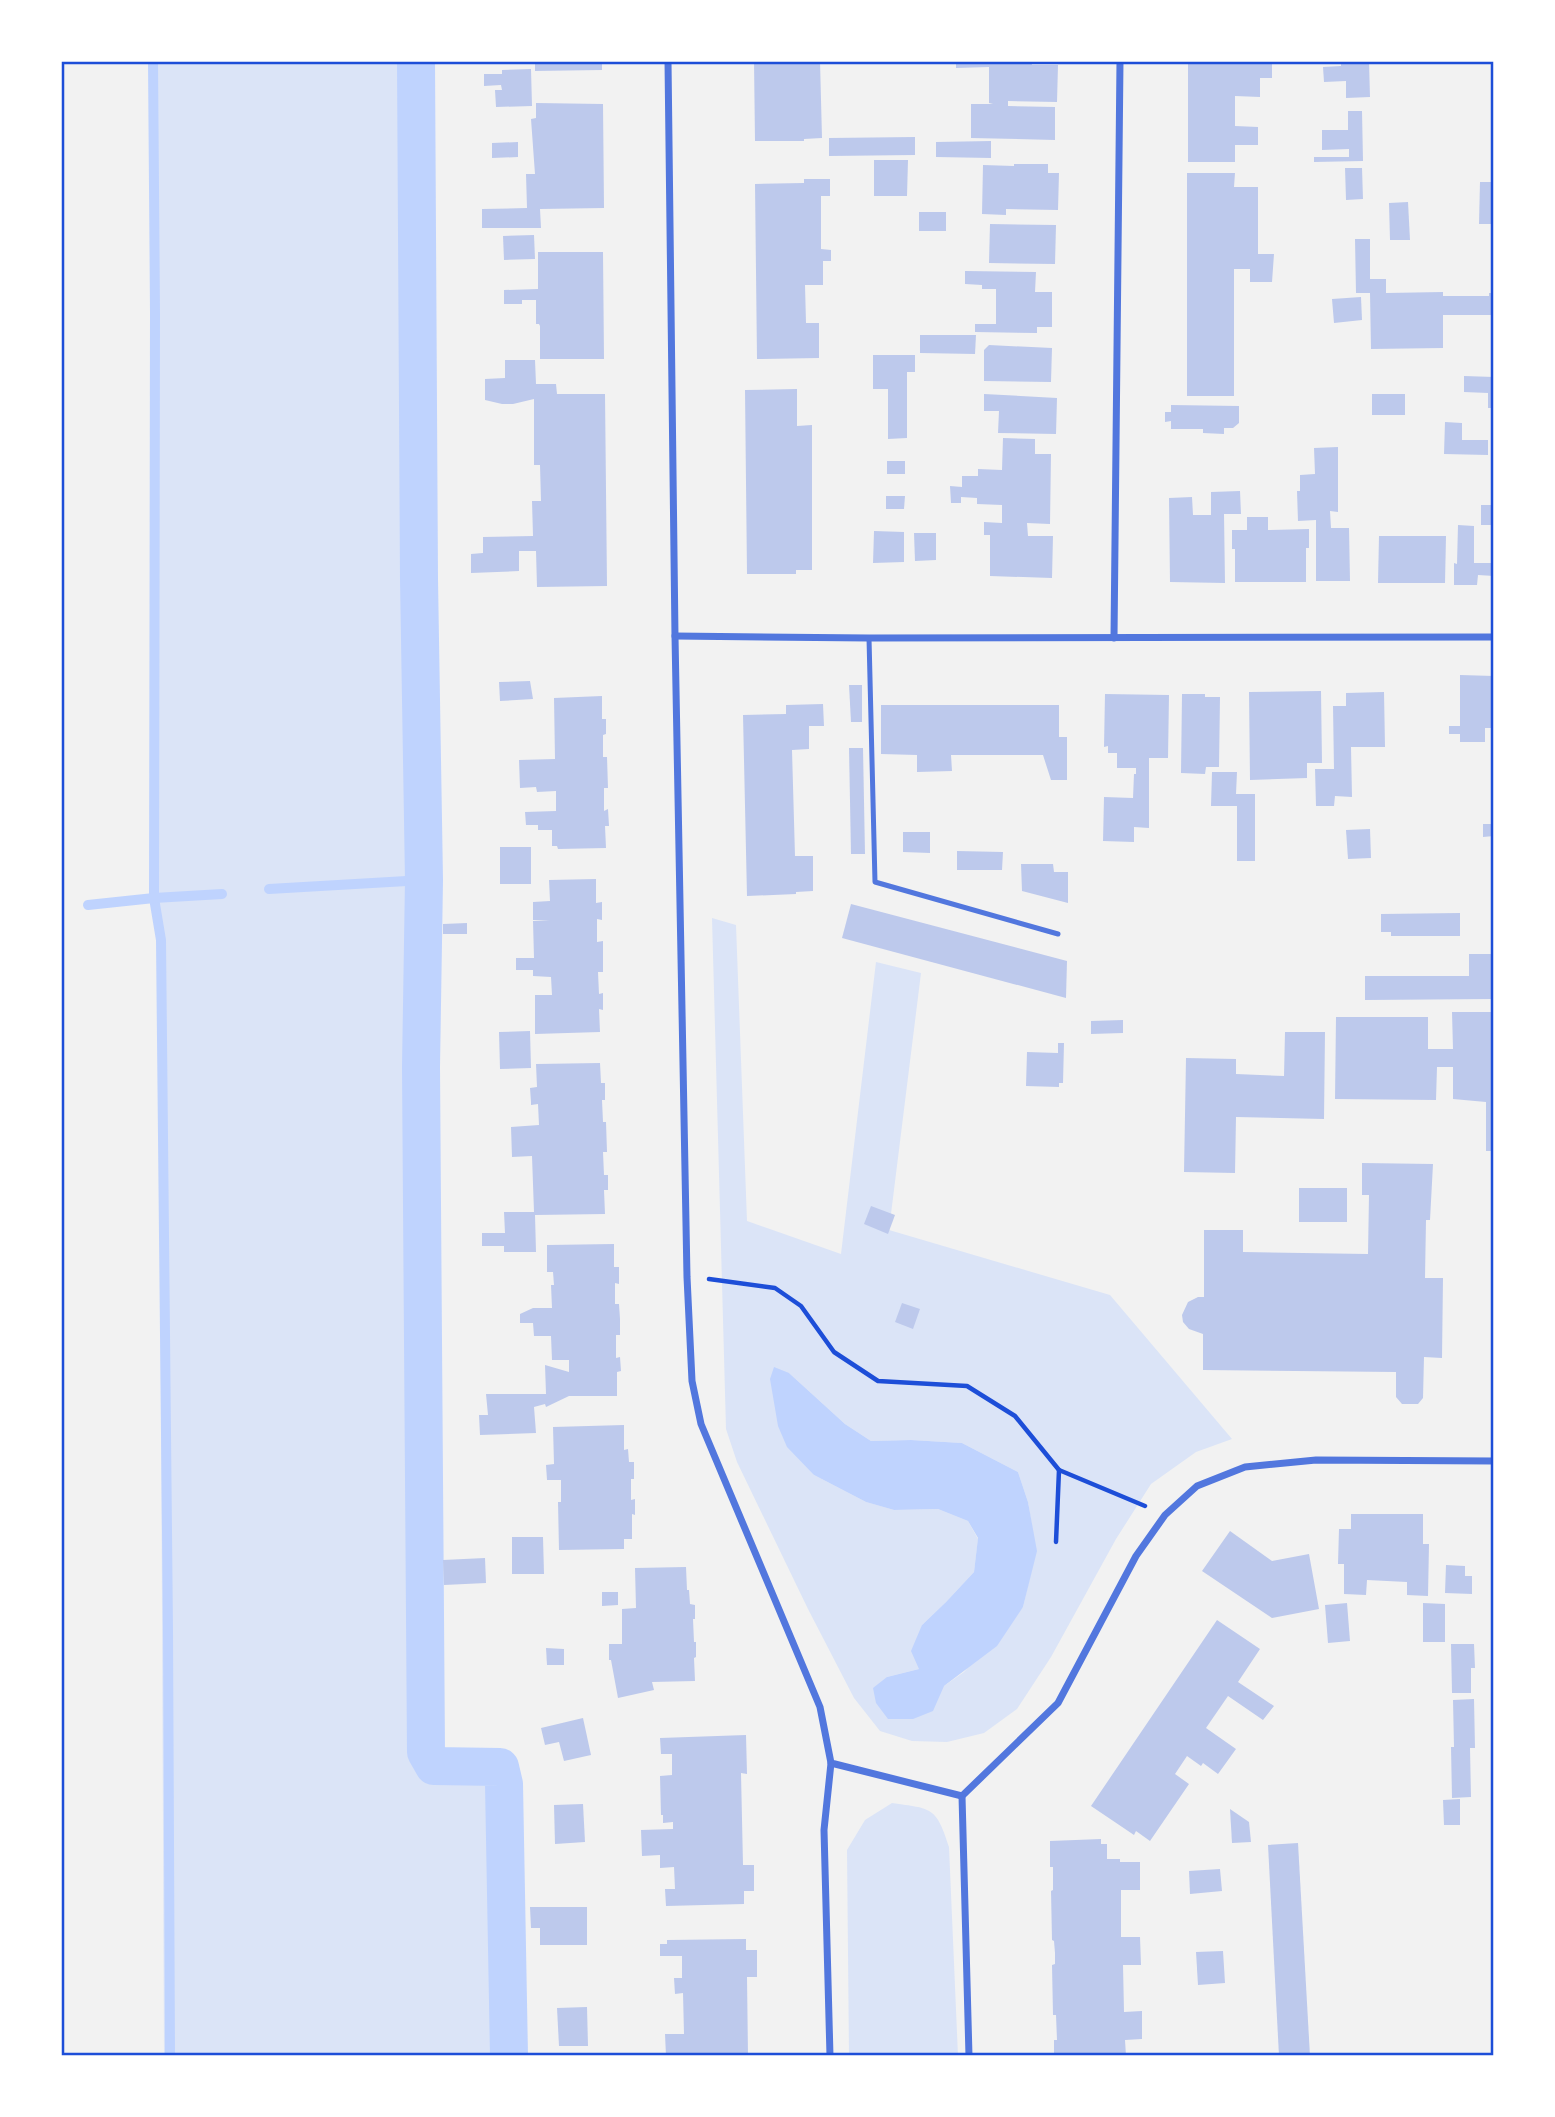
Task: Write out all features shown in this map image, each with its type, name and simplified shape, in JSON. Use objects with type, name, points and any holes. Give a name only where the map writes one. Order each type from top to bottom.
[{"type":"street","points":[[668,61],[675,636],[687,1277],[692,1381],[701,1424],[820,1707],[831,1763],[824,1830],[830,2056]]},
{"type":"street","points":[[1114,638],[1120,61]]},
{"type":"street","points":[[675,636],[1494,637]]},
{"type":"street","points":[[969,2056],[962,1796],[1058,1703],[1136,1556],[1165,1515],[1198,1486],[1245,1467],[1316,1460],[1494,1461]]},
{"type":"street","points":[[831,1763],[962,1796]]},
{"type":"lane","points":[[869,638],[875,882],[1058,934]]},
{"type":"path","points":[[687,1277],[775,1288],[801,1306],[834,1352],[878,1381],[967,1387],[1015,1416],[1059,1470],[1165,1515]]},
{"type":"path","points":[[1056,1542],[1059,1470]]},
{"type":"shaded area","points":[[155,61],[417,61],[440,1758],[493,1778],[492,2056],[164,2056]]},
{"type":"shaded area","points":[[712,918],[736,925],[747,1221],[841,1254],[876,962],[921,973],[889,1230],[1110,1295],[1232,1439],[1196,1452],[1151,1484],[1116,1539],[1051,1657],[1017,1709],[984,1733],[947,1742],[912,1741],[880,1731],[854,1698],[737,1462],[726,1429]],"holes":[[[789,1373],[845,1424],[871,1441],[962,1443],[1018,1472],[1028,1502],[1036,1551],[1023,1607],[964,1672],[944,1686],[887,1677],[919,1669],[922,1625],[974,1572],[978,1539],[968,1521],[938,1509],[894,1510],[866,1502],[814,1475]]]},
{"type":"shaded area","points":[[892,1803],[931,1812],[940,1824],[949,1847],[958,2056],[849,2056],[847,1850],[865,1820]]},
{"type":"water","points":[[774,1367],[789,1373],[845,1424],[871,1441],[962,1443],[1018,1472],[1028,1502],[1037,1551],[1023,1607],[997,1646],[944,1686],[933,1711],[913,1719],[888,1719],[876,1703],[873,1688],[887,1677],[919,1669],[911,1651],[922,1625],[974,1572],[978,1538],[968,1521],[938,1509],[894,1510],[866,1502],[814,1475],[787,1447],[778,1426],[770,1379]]},
{"type":"building","points":[[535,61],[602,61],[602,70],[535,71]]},
{"type":"building","points":[[754,61],[820,61],[822,138],[804,141],[755,141]]},
{"type":"building","points":[[956,61],[1031,61],[1032,65],[1058,65],[1057,102],[1008,101],[1008,106],[1055,107],[1055,140],[971,138],[971,104],[993,104],[989,103],[989,67],[956,68]]},
{"type":"building","points":[[1188,61],[1272,61],[1272,78],[1260,78],[1260,97],[1235,96],[1235,126],[1258,127],[1258,145],[1235,145],[1235,162],[1188,162]]},
{"type":"building","points":[[1341,61],[1369,61],[1370,97],[1346,98],[1346,81],[1324,82],[1323,67],[1341,66]]},
{"type":"building","points":[[531,69],[532,106],[496,107],[495,90],[502,90],[501,85],[484,86],[484,74]]},
{"type":"building","points":[[536,103],[603,104],[604,208],[540,209],[541,228],[482,228],[482,209],[527,208],[526,174],[535,174],[531,119],[536,118]]},
{"type":"building","points":[[1348,111],[1362,111],[1363,161],[1314,162],[1314,157],[1349,157],[1349,149],[1322,150],[1322,130],[1348,130]]},
{"type":"building","points":[[915,137],[915,155],[829,156],[829,138]]},
{"type":"building","points":[[991,141],[991,158],[936,157],[936,142]]},
{"type":"building","points":[[518,142],[518,157],[492,158],[492,143]]},
{"type":"building","points":[[874,160],[908,160],[907,196],[874,196]]},
{"type":"building","points":[[1048,164],[1048,173],[1059,173],[1058,210],[1006,209],[1006,215],[982,214],[983,165]]},
{"type":"building","points":[[1345,168],[1362,168],[1363,199],[1346,200]]},
{"type":"building","points":[[1187,173],[1235,173],[1234,187],[1258,187],[1258,254],[1274,254],[1272,282],[1250,282],[1250,269],[1234,269],[1234,396],[1187,396]]},
{"type":"building","points":[[804,179],[830,179],[830,196],[821,196],[821,249],[831,250],[831,261],[823,261],[823,285],[805,285],[806,323],[819,323],[819,358],[757,359],[755,184],[804,183]]},
{"type":"building","points":[[1480,182],[1494,182],[1494,224],[1479,224]]},
{"type":"building","points":[[1408,202],[1410,240],[1390,240],[1389,203]]},
{"type":"building","points":[[919,212],[946,212],[946,231],[919,231]]},
{"type":"building","points":[[990,224],[1056,225],[1055,264],[989,263]]},
{"type":"building","points":[[534,235],[535,259],[504,260],[503,236]]},
{"type":"building","points":[[1355,239],[1370,239],[1370,279],[1386,279],[1386,293],[1443,292],[1443,296],[1489,296],[1489,293],[1494,293],[1494,315],[1443,315],[1443,348],[1371,349],[1370,293],[1356,293]]},
{"type":"building","points":[[538,252],[603,252],[604,359],[540,359],[540,326],[536,324],[536,300],[522,300],[522,304],[504,304],[504,290],[538,289]]},
{"type":"building","points":[[965,271],[1036,272],[1035,292],[1052,292],[1052,327],[1037,327],[1037,333],[975,332],[975,324],[996,324],[996,289],[982,289],[982,285],[965,284]]},
{"type":"building","points":[[1361,297],[1362,320],[1334,323],[1332,299]]},
{"type":"building","points":[[920,335],[976,335],[975,354],[920,353]]},
{"type":"building","points":[[989,345],[1052,348],[1051,382],[984,381],[984,350]]},
{"type":"building","points":[[873,355],[915,355],[915,372],[907,372],[907,438],[888,439],[888,389],[873,389]]},
{"type":"building","points":[[505,360],[535,360],[536,384],[556,384],[557,394],[605,394],[607,586],[537,587],[536,551],[519,551],[519,571],[471,573],[471,554],[483,553],[483,537],[533,536],[532,501],[541,501],[540,465],[534,465],[534,399],[513,404],[485,400],[485,379],[505,378]]},
{"type":"building","points":[[1464,376],[1494,377],[1494,408],[1488,408],[1488,393],[1464,392]]},
{"type":"building","points":[[797,389],[797,426],[812,425],[812,570],[796,570],[796,574],[747,574],[745,390]]},
{"type":"building","points":[[984,394],[1057,398],[1056,434],[998,433],[999,411],[984,411]]},
{"type":"building","points":[[1372,394],[1405,394],[1405,415],[1372,415]]},
{"type":"building","points":[[1171,405],[1239,406],[1239,423],[1233,428],[1224,428],[1224,434],[1203,433],[1203,429],[1171,429],[1171,421],[1165,422],[1165,412],[1171,412]]},
{"type":"building","points":[[1445,422],[1462,423],[1462,440],[1488,440],[1488,455],[1444,454]]},
{"type":"building","points":[[1003,438],[1035,439],[1035,454],[1051,454],[1050,524],[1027,523],[1028,536],[1053,536],[1052,578],[990,576],[990,535],[984,535],[984,522],[1002,523],[1002,505],[977,504],[977,498],[961,497],[961,503],[951,503],[950,486],[962,487],[962,476],[978,476],[978,469],[1002,470]]},
{"type":"building","points":[[1338,447],[1338,512],[1330,511],[1331,528],[1349,528],[1350,581],[1316,581],[1316,520],[1298,521],[1297,491],[1300,491],[1300,475],[1315,474],[1314,448]]},
{"type":"building","points":[[887,461],[905,461],[905,474],[887,474]]},
{"type":"building","points":[[1240,491],[1241,514],[1224,514],[1225,583],[1170,582],[1169,498],[1192,497],[1193,515],[1211,515],[1211,492]]},
{"type":"building","points":[[886,496],[905,496],[904,509],[886,509]]},
{"type":"building","points":[[1481,505],[1494,505],[1494,525],[1481,525]]},
{"type":"building","points":[[1247,517],[1268,517],[1268,530],[1309,529],[1306,582],[1235,582],[1232,530],[1247,530]]},
{"type":"building","points":[[1458,525],[1474,526],[1474,563],[1494,563],[1494,576],[1478,575],[1477,585],[1454,585]]},
{"type":"building","points":[[874,531],[904,532],[904,562],[873,563]]},
{"type":"building","points":[[914,533],[936,533],[936,560],[915,561]]},
{"type":"building","points":[[1379,536],[1446,536],[1445,583],[1378,583]]},
{"type":"building","points":[[1460,675],[1494,676],[1494,728],[1485,728],[1485,742],[1460,742],[1460,734],[1449,734],[1449,726],[1460,726]]},
{"type":"building","points":[[530,681],[533,699],[500,701],[499,682]]},
{"type":"building","points":[[849,685],[862,685],[862,722],[851,722]]},
{"type":"building","points":[[1321,691],[1322,763],[1307,763],[1307,778],[1250,780],[1249,692]]},
{"type":"building","points":[[1384,692],[1385,747],[1351,747],[1352,797],[1335,796],[1334,806],[1316,806],[1315,769],[1334,769],[1333,706],[1346,706],[1346,693]]},
{"type":"building","points":[[1105,694],[1169,695],[1168,758],[1149,758],[1149,828],[1134,827],[1134,842],[1103,841],[1104,797],[1133,798],[1136,774],[1136,768],[1117,768],[1117,753],[1108,753],[1108,746],[1104,747]]},
{"type":"building","points":[[1182,694],[1220,697],[1219,767],[1206,767],[1205,774],[1181,773]]},
{"type":"building","points":[[602,696],[602,719],[606,719],[603,757],[607,757],[608,788],[604,788],[604,811],[608,809],[609,826],[605,826],[606,848],[558,849],[557,846],[552,846],[552,830],[538,830],[538,825],[526,825],[525,812],[556,811],[556,791],[537,792],[536,787],[520,788],[519,760],[555,759],[554,698]]},
{"type":"building","points":[[823,704],[824,726],[809,726],[809,749],[792,750],[795,856],[813,856],[813,891],[747,896],[743,715],[786,714],[786,705]]},
{"type":"building","points":[[881,705],[1059,705],[1059,737],[1067,737],[1067,780],[1051,780],[1043,755],[951,755],[952,771],[917,772],[917,755],[881,754]]},
{"type":"building","points":[[849,748],[863,748],[865,854],[851,854]]},
{"type":"building","points":[[1212,772],[1237,772],[1236,794],[1255,794],[1255,861],[1237,861],[1237,806],[1211,806]]},
{"type":"building","points":[[1483,824],[1494,824],[1494,836],[1483,837]]},
{"type":"building","points":[[1370,829],[1371,858],[1348,859],[1346,830]]},
{"type":"building","points":[[903,832],[930,832],[930,853],[903,852]]},
{"type":"building","points":[[500,847],[531,847],[531,884],[500,884]]},
{"type":"building","points":[[957,851],[1003,852],[1002,870],[957,870]]},
{"type":"building","points":[[1021,864],[1053,864],[1054,872],[1068,872],[1068,903],[1022,891]]},
{"type":"building","points":[[596,879],[596,903],[602,902],[602,920],[597,919],[597,942],[603,941],[603,972],[598,972],[599,994],[603,993],[603,1010],[599,1009],[600,1032],[535,1034],[535,995],[552,995],[551,977],[533,976],[533,970],[516,970],[516,958],[534,958],[533,921],[550,921],[533,920],[533,902],[550,901],[549,880]]},
{"type":"building","points":[[851,904],[1067,961],[1066,998],[842,938]]},
{"type":"building","points":[[1460,913],[1460,936],[1391,936],[1391,932],[1381,932],[1381,914]]},
{"type":"building","points":[[467,923],[467,934],[443,934],[443,924]]},
{"type":"building","points":[[1469,954],[1494,954],[1494,999],[1365,1000],[1365,976],[1469,976]]},
{"type":"building","points":[[1452,1012],[1494,1012],[1494,1151],[1486,1151],[1486,1102],[1453,1099],[1453,1067],[1437,1067],[1436,1100],[1335,1099],[1336,1017],[1428,1017],[1428,1049],[1453,1049]]},
{"type":"building","points":[[1123,1020],[1123,1033],[1091,1034],[1091,1021]]},
{"type":"building","points":[[530,1031],[531,1068],[500,1069],[499,1032]]},
{"type":"building","points":[[1285,1032],[1325,1032],[1324,1119],[1236,1117],[1235,1173],[1184,1172],[1186,1058],[1236,1059],[1236,1074],[1284,1076]]},
{"type":"building","points":[[1058,1043],[1064,1043],[1063,1083],[1059,1083],[1059,1087],[1026,1086],[1027,1052],[1058,1053]]},
{"type":"building","points":[[600,1063],[601,1083],[605,1083],[605,1100],[602,1100],[607,1152],[603,1152],[608,1190],[604,1190],[605,1214],[535,1215],[536,1252],[504,1252],[504,1246],[482,1246],[482,1233],[505,1233],[504,1212],[534,1212],[532,1156],[512,1157],[511,1127],[539,1125],[538,1104],[531,1105],[530,1088],[537,1087],[536,1064]]},
{"type":"building","points":[[1362,1163],[1433,1164],[1430,1220],[1426,1220],[1425,1278],[1443,1278],[1442,1358],[1424,1357],[1423,1398],[1418,1404],[1402,1404],[1396,1397],[1396,1372],[1203,1370],[1203,1334],[1189,1329],[1183,1322],[1182,1315],[1188,1302],[1204,1297],[1204,1230],[1243,1230],[1243,1252],[1368,1254],[1369,1195],[1362,1195]]},
{"type":"building","points":[[1299,1188],[1347,1188],[1347,1222],[1299,1222]]},
{"type":"building","points":[[871,1206],[895,1215],[888,1234],[864,1224]]},
{"type":"building","points":[[614,1244],[614,1267],[619,1267],[619,1284],[615,1283],[615,1304],[619,1304],[620,1319],[620,1335],[616,1335],[616,1358],[620,1357],[621,1371],[617,1372],[617,1396],[569,1396],[546,1407],[545,1404],[534,1407],[536,1433],[480,1435],[479,1415],[488,1415],[486,1394],[546,1394],[545,1365],[569,1372],[569,1360],[552,1360],[551,1336],[534,1336],[533,1323],[520,1323],[520,1314],[533,1308],[552,1308],[553,1272],[547,1272],[547,1245]]},
{"type":"building","points":[[902,1303],[920,1309],[913,1329],[895,1322]]},
{"type":"building","points":[[624,1425],[624,1450],[628,1449],[629,1462],[634,1462],[634,1479],[631,1479],[631,1500],[635,1499],[632,1539],[624,1539],[624,1549],[559,1550],[558,1502],[561,1502],[561,1480],[547,1480],[546,1465],[554,1464],[553,1427]]},
{"type":"building","points":[[1351,1514],[1423,1514],[1423,1544],[1429,1544],[1428,1596],[1407,1595],[1407,1582],[1367,1580],[1366,1595],[1344,1594],[1344,1564],[1338,1564],[1339,1529],[1351,1529]]},
{"type":"building","points":[[1230,1531],[1272,1561],[1309,1554],[1319,1609],[1272,1618],[1202,1571]]},
{"type":"building","points":[[512,1537],[543,1537],[544,1574],[512,1574]]},
{"type":"building","points":[[485,1558],[486,1583],[444,1585],[443,1560]]},
{"type":"building","points":[[1446,1565],[1465,1566],[1465,1576],[1472,1576],[1472,1594],[1445,1593]]},
{"type":"building","points":[[686,1567],[690,1604],[695,1605],[695,1681],[652,1682],[654,1690],[618,1698],[609,1660],[609,1644],[622,1644],[622,1609],[636,1608],[635,1568]]},
{"type":"building","points":[[602,1592],[618,1592],[618,1605],[602,1606]]},
{"type":"building","points":[[1347,1603],[1350,1641],[1328,1643],[1325,1605]]},
{"type":"building","points":[[1423,1603],[1445,1604],[1445,1642],[1423,1642]]},
{"type":"building","points":[[1217,1620],[1260,1649],[1238,1682],[1274,1706],[1263,1720],[1228,1696],[1206,1728],[1236,1749],[1218,1774],[1187,1756],[1175,1774],[1189,1784],[1150,1841],[1136,1831],[1134,1835],[1091,1806]]},
{"type":"building","points":[[1451,1644],[1474,1644],[1475,1668],[1471,1668],[1471,1693],[1452,1693]]},
{"type":"building","points":[[546,1648],[564,1649],[564,1665],[547,1665]]},
{"type":"building","points":[[1474,1699],[1475,1748],[1470,1748],[1471,1797],[1452,1798],[1453,1700]]},
{"type":"building","points":[[583,1718],[591,1755],[564,1761],[559,1742],[545,1745],[541,1728]]},
{"type":"building","points":[[746,1735],[747,1774],[741,1773],[743,1865],[754,1865],[754,1891],[744,1891],[744,1904],[666,1906],[665,1889],[675,1889],[674,1867],[660,1868],[660,1855],[642,1856],[641,1830],[673,1829],[673,1822],[663,1823],[661,1815],[660,1776],[672,1775],[672,1754],[661,1754],[660,1738]]},
{"type":"building","points":[[1460,1799],[1460,1825],[1444,1825],[1443,1800]]},
{"type":"building","points":[[583,1804],[585,1842],[555,1844],[554,1805]]},
{"type":"building","points":[[1230,1809],[1249,1822],[1251,1842],[1232,1843]]},
{"type":"building","points":[[1101,1839],[1101,1844],[1107,1844],[1107,1859],[1140,1862],[1140,1890],[1121,1890],[1121,1937],[1140,1937],[1141,1965],[1123,1965],[1124,2012],[1142,2011],[1142,2039],[1125,2040],[1126,2056],[1054,2056],[1054,2040],[1057,2040],[1056,2015],[1053,2015],[1052,1965],[1055,1964],[1055,1953],[1052,1940],[1053,1867],[1050,1867],[1050,1841]]},
{"type":"building","points":[[1298,1843],[1310,2056],[1279,2056],[1268,1845]]},
{"type":"building","points":[[1220,1869],[1222,1891],[1190,1894],[1189,1871]]},
{"type":"building","points":[[530,1907],[587,1907],[587,1945],[540,1945],[540,1928],[531,1928]]},
{"type":"building","points":[[746,1939],[746,1950],[757,1950],[757,1977],[747,1977],[748,2056],[666,2056],[665,2034],[684,2034],[683,1993],[675,1994],[674,1978],[682,1978],[682,1956],[660,1956],[660,1944],[667,1944],[667,1940]]},
{"type":"building","points":[[1223,1951],[1225,1983],[1198,1985],[1196,1952]]},
{"type":"building","points":[[587,2007],[588,2046],[559,2046],[557,2008]]},
{"type":"waterway","points":[[153,61],[154,898],[161,940],[170,2056]]},
{"type":"waterway","points":[[416,61],[424,880],[421,1067],[426,1752],[434,1766],[500,1767],[504,1784],[509,2056]]},
{"type":"waterway","points":[[269,889],[424,880]]},
{"type":"waterway","points":[[88,905],[222,894]]}]
